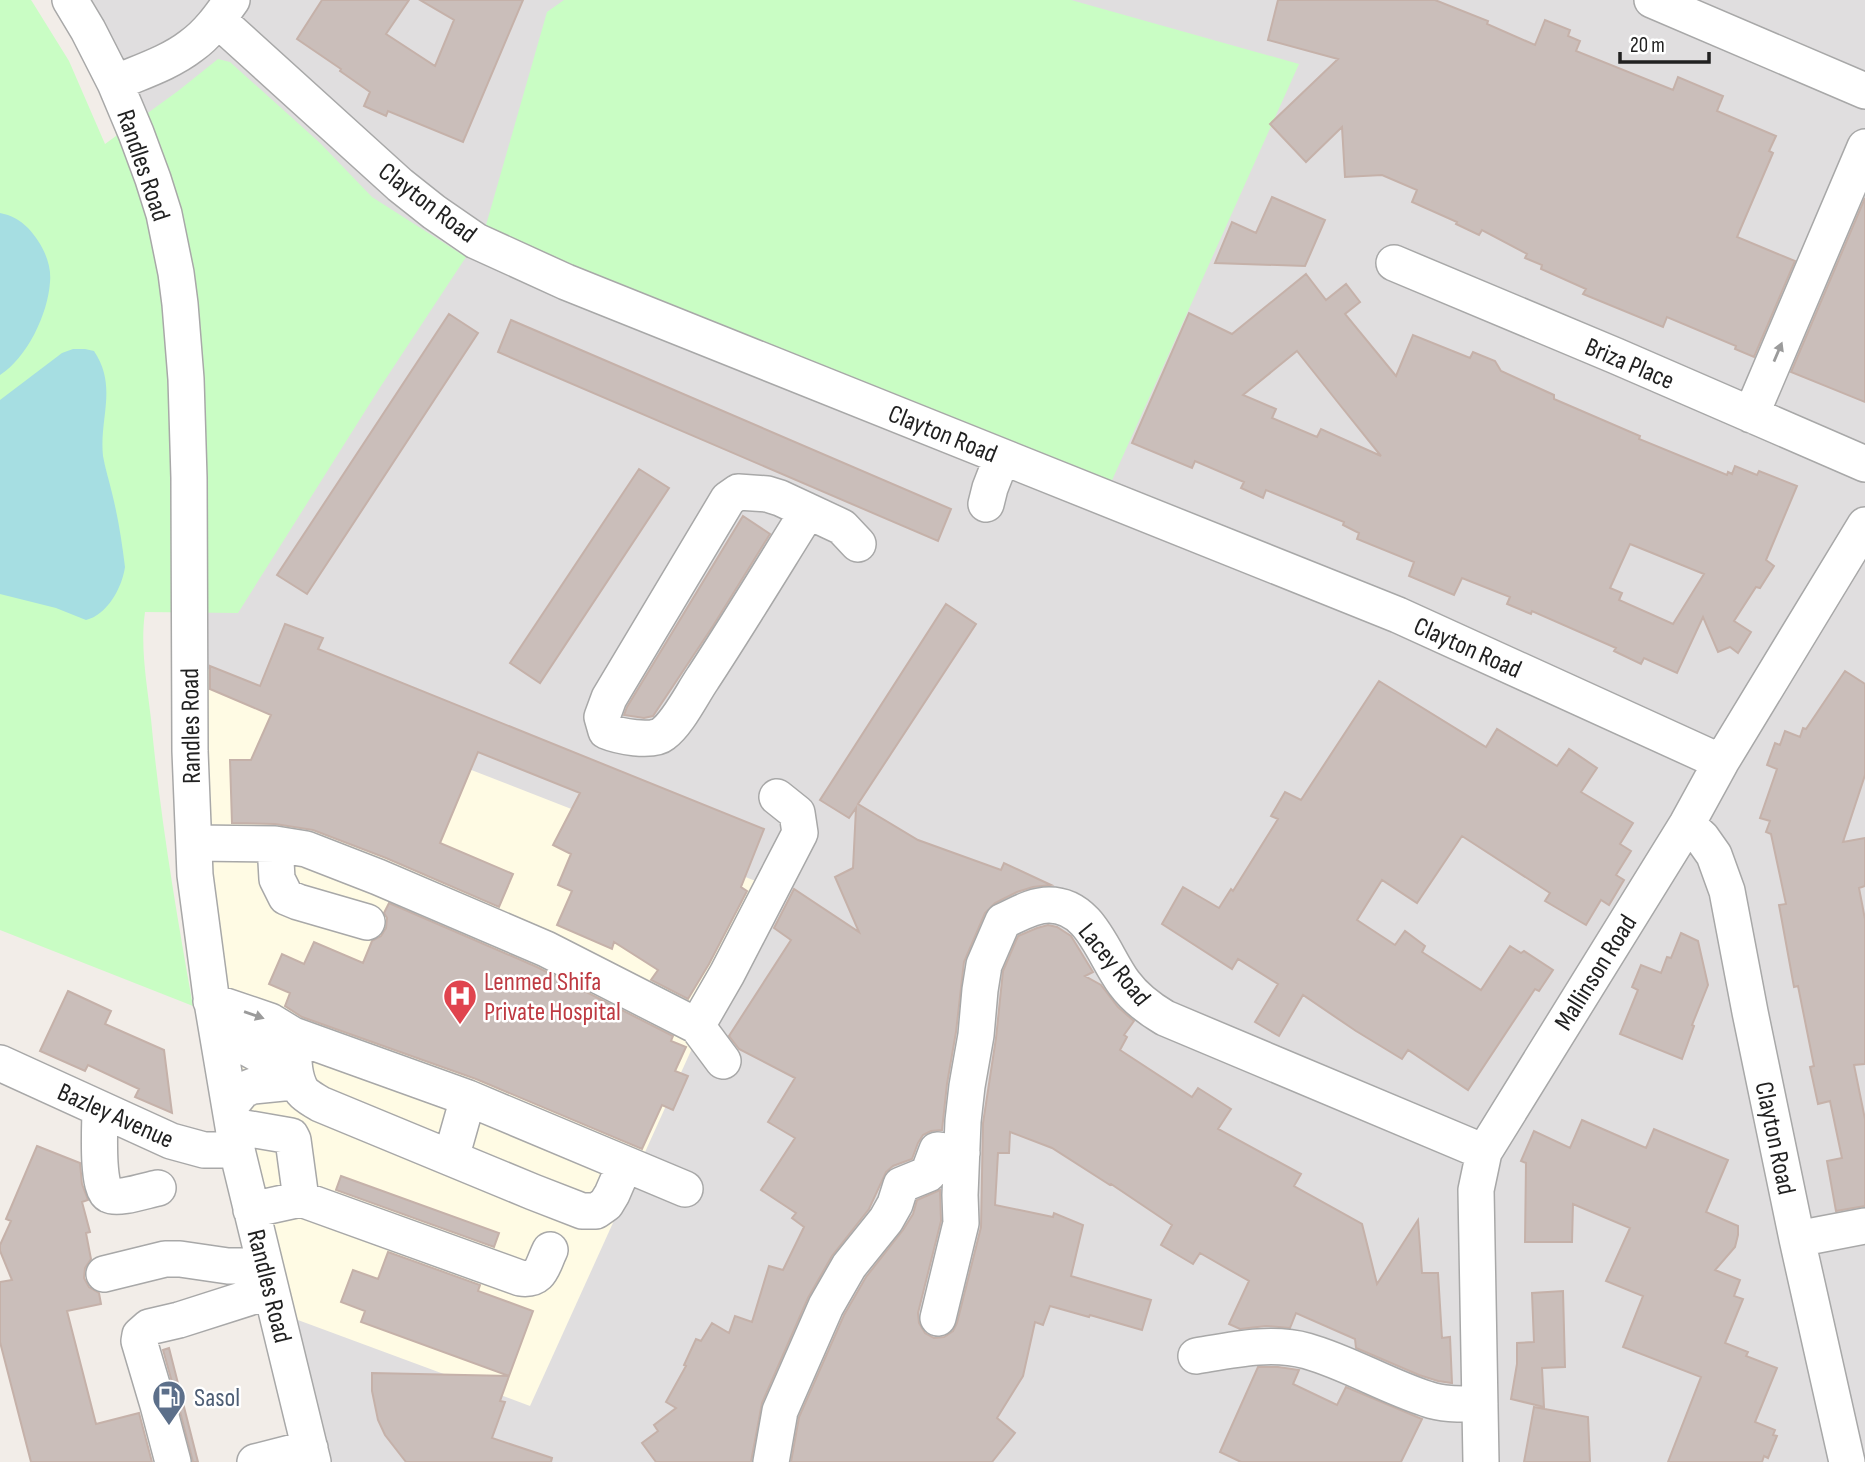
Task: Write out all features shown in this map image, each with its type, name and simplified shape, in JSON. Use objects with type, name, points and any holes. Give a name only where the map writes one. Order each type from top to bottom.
[{"type":"street","name":"Randles Road","points":[[70,0],[115,83],[153,179],[164,214],[176,273],[186,379],[190,751],[195,875],[214,1016],[233,1127],[312,1455]]},
{"type":"street","points":[[1652,0],[1865,91]]},
{"type":"street","points":[[115,83],[191,47],[225,10]]},
{"type":"street","name":"Clayton Road","points":[[225,10],[400,185],[476,241],[578,287],[1398,615],[1721,762]]},
{"type":"street","points":[[1751,415],[1865,147]]},
{"type":"street","name":"Briza Place","points":[[1394,263],[1865,464]]},
{"type":"street","points":[[986,504],[1002,457]]},
{"type":"street","points":[[808,511],[675,720],[662,735],[651,739],[615,735],[606,731],[602,717],[609,698],[728,499],[738,492],[767,494],[780,498],[808,511],[842,527],[858,544]]},
{"type":"street","name":"Mallinson Road","points":[[1481,1462],[1476,1190],[1484,1152],[1687,824],[1721,762],[1865,524]]},
{"type":"street","points":[[697,1026],[800,833],[797,813],[777,797]]},
{"type":"street","name":"Clayton Road","points":[[1687,824],[1702,838],[1714,855],[1727,891],[1797,1239],[1847,1462]]},
{"type":"street","points":[[194,843],[275,844],[306,849],[378,877],[546,949],[697,1026],[723,1061]]},
{"type":"street","points":[[275,844],[277,879],[286,897],[367,922]]},
{"type":"street","name":"Lacey Road","points":[[938,1318],[961,1223],[960,1195],[967,1086],[984,965],[1003,922],[1029,909],[1047,905],[1063,907],[1088,924],[1123,981],[1149,1009],[1165,1018],[1484,1152]]},
{"type":"street","points":[[214,1016],[270,1021],[293,1035],[468,1098],[684,1189]]},
{"type":"street","points":[[214,1016],[274,1063],[307,1096],[320,1104],[582,1211],[596,1211],[606,1204],[625,1164]]},
{"type":"street","points":[[293,1035],[297,1086]]},
{"type":"street","name":"Bazley Avenue","points":[[0,1063],[189,1147],[204,1150],[233,1127],[291,1136],[301,1199]]},
{"type":"street","points":[[233,1127],[243,1090],[253,1086],[297,1086]]},
{"type":"street","points":[[451,1158],[468,1098]]},
{"type":"street","points":[[100,1109],[100,1169],[106,1194],[122,1196],[158,1188]]},
{"type":"street","points":[[771,1462],[780,1411],[790,1385],[849,1266],[886,1220],[901,1185],[928,1174],[937,1150],[962,1153]]},
{"type":"street","points":[[251,1210],[301,1199],[520,1278],[531,1279],[538,1276],[550,1250]]},
{"type":"street","points":[[1797,1239],[1865,1226]]},
{"type":"street","points":[[104,1275],[165,1259],[180,1259],[242,1266],[267,1277]]},
{"type":"street","points":[[173,1462],[141,1350],[140,1335],[149,1327],[179,1320],[267,1277]]},
{"type":"street","points":[[1196,1356],[1254,1347],[1306,1351],[1429,1400],[1480,1404]]},
{"type":"street","points":[[255,1462],[312,1455]]},
{"type":"shaded area","points":[[66,0],[1865,0],[1865,1462],[309,1462],[201,929],[171,314],[119,99]]},
{"type":"shaded area","name":"Lenmed Shifa Private Hospital","points":[[184,662],[233,677],[766,885],[530,1406],[279,1313],[211,996]]},
{"type":"green space","points":[[0,0],[31,0],[69,61],[105,144],[218,59],[230,62],[320,143],[372,197],[466,257],[238,613],[145,612],[145,666],[159,791],[193,1006],[0,930]]},
{"type":"green space","points":[[564,0],[1071,0],[1299,64],[1109,487],[480,246],[547,12]]},
{"type":"water","points":[[0,213],[19,220],[33,234],[45,253],[50,275],[45,308],[34,334],[19,358],[0,375]]},
{"type":"water","points":[[73,349],[94,351],[105,377],[103,456],[125,567],[121,583],[107,607],[86,620],[56,608],[0,594],[0,400],[62,353]]},
{"type":"building","points":[[322,0],[409,0],[386,34],[435,66],[454,20],[420,0],[523,0],[463,142],[388,111],[386,116],[364,106],[370,92],[297,39]]},
{"type":"building","points":[[1278,0],[1435,0],[1488,21],[1487,24],[1535,45],[1545,20],[1570,30],[1568,36],[1580,41],[1576,51],[1673,90],[1678,77],[1723,96],[1717,111],[1776,136],[1769,151],[1773,153],[1737,237],[1795,261],[1754,357],[1735,349],[1736,346],[1667,317],[1663,327],[1583,294],[1586,289],[1541,269],[1542,265],[1525,258],[1527,254],[1482,230],[1479,235],[1412,202],[1417,190],[1382,175],[1345,177],[1342,127],[1306,162],[1270,124],[1338,59],[1268,40]]},
{"type":"building","points":[[1272,197],[1325,220],[1305,266],[1215,263],[1232,222],[1256,233]]},
{"type":"building","points":[[1865,198],[1865,402],[1791,372]]},
{"type":"building","points":[[1306,274],[1326,300],[1346,284],[1360,302],[1345,314],[1396,376],[1413,335],[1470,358],[1473,352],[1495,361],[1501,371],[1554,395],[1554,399],[1640,436],[1639,439],[1727,475],[1728,472],[1732,474],[1735,466],[1757,475],[1759,471],[1797,486],[1766,560],[1774,566],[1760,588],[1756,587],[1734,621],[1751,632],[1738,653],[1730,647],[1718,652],[1703,617],[1677,673],[1644,658],[1641,664],[1614,651],[1616,648],[1532,611],[1531,614],[1507,604],[1510,597],[1462,578],[1454,595],[1409,576],[1414,562],[1357,539],[1359,533],[1343,525],[1344,522],[1266,490],[1263,498],[1241,488],[1244,482],[1195,461],[1192,468],[1132,443],[1189,313],[1232,334]],"holes":[[[1297,351],[1336,400],[1381,456],[1321,429],[1317,437],[1272,418],[1276,409],[1243,395]],[[1630,544],[1704,574],[1673,624],[1619,600],[1622,593],[1610,588]]]},
{"type":"building","points":[[449,314],[478,333],[307,594],[277,575]]},
{"type":"building","points":[[511,320],[951,509],[938,541],[498,352]]},
{"type":"building","points":[[639,469],[669,488],[540,683],[510,663]]},
{"type":"building","points":[[743,516],[770,534],[653,716],[644,718],[624,715],[627,707]]},
{"type":"building","points":[[946,604],[976,624],[858,804],[918,840],[1001,870],[1004,863],[1051,885],[1017,892],[995,903],[985,913],[964,962],[942,1130],[923,1135],[912,1159],[893,1166],[886,1172],[869,1209],[832,1256],[808,1298],[762,1403],[751,1462],[656,1462],[642,1443],[658,1431],[654,1425],[676,1408],[666,1402],[686,1366],[684,1365],[696,1339],[701,1341],[712,1323],[729,1333],[735,1316],[752,1322],[769,1266],[783,1270],[804,1227],[792,1218],[796,1213],[761,1190],[795,1138],[768,1122],[795,1078],[739,1049],[729,1036],[791,940],[774,928],[794,889],[859,932],[835,877],[853,868],[856,808],[849,818],[820,800]]},
{"type":"building","points":[[285,624],[323,638],[318,649],[764,829],[741,887],[747,891],[688,999],[651,980],[658,970],[614,942],[612,949],[557,925],[572,891],[558,885],[571,854],[553,845],[580,793],[478,752],[440,843],[513,874],[499,907],[313,830],[275,824],[232,823],[230,760],[251,760],[271,715],[210,689],[210,666],[260,686]]},
{"type":"building","points":[[1845,671],[1865,684],[1865,775],[1843,842],[1865,838],[1865,886],[1859,888],[1865,919],[1865,1064],[1854,1065],[1865,1119],[1865,1206],[1836,1211],[1827,1161],[1842,1158],[1830,1101],[1818,1104],[1810,1067],[1814,1066],[1798,986],[1794,987],[1779,905],[1786,904],[1771,834],[1766,832],[1770,821],[1760,818],[1777,769],[1767,765],[1775,743],[1780,745],[1785,731],[1800,737],[1803,728],[1806,729]]},
{"type":"building","points":[[1379,681],[1486,747],[1497,729],[1557,766],[1569,749],[1597,768],[1581,792],[1633,823],[1620,844],[1631,851],[1616,875],[1624,880],[1609,905],[1601,900],[1586,925],[1545,901],[1550,893],[1462,836],[1417,903],[1382,880],[1357,920],[1395,945],[1405,931],[1425,946],[1422,952],[1481,990],[1510,946],[1521,953],[1524,951],[1553,970],[1539,991],[1535,989],[1468,1090],[1408,1050],[1402,1059],[1303,995],[1279,1036],[1255,1022],[1278,984],[1238,959],[1232,969],[1162,924],[1183,887],[1219,908],[1231,889],[1233,891],[1278,819],[1271,816],[1285,792],[1301,800]]},
{"type":"building","points":[[389,903],[537,967],[673,1036],[671,1041],[686,1047],[675,1071],[688,1076],[673,1110],[662,1105],[642,1149],[476,1079],[302,1017],[285,1006],[290,993],[269,984],[282,954],[304,964],[314,942],[363,963],[372,941],[381,936],[386,928],[387,918],[384,913]]},
{"type":"building","points":[[1048,925],[1071,936],[1093,972],[1085,976],[1101,985],[1118,1007],[1134,1021],[1124,1035],[1127,1037],[1120,1050],[1192,1097],[1198,1088],[1231,1109],[1218,1129],[1301,1174],[1294,1186],[1362,1224],[1377,1284],[1418,1220],[1422,1273],[1438,1273],[1442,1338],[1450,1337],[1452,1383],[1419,1375],[1356,1348],[1355,1339],[1296,1313],[1290,1328],[1266,1326],[1240,1329],[1229,1324],[1249,1281],[1200,1253],[1193,1264],[1161,1245],[1172,1225],[1052,1148],[1010,1132],[1009,1153],[998,1153],[995,1205],[1053,1217],[1054,1213],[1083,1225],[1071,1276],[1151,1300],[1142,1330],[1050,1306],[1043,1325],[1035,1322],[1023,1376],[997,1418],[1015,1433],[992,1462],[791,1462],[799,1417],[844,1315],[866,1277],[903,1230],[913,1214],[917,1200],[940,1190],[941,1221],[918,1313],[919,1323],[925,1333],[934,1338],[944,1337],[953,1331],[957,1323],[981,1227],[983,1123],[1003,971],[1018,936]]},
{"type":"building","points":[[1681,933],[1698,941],[1708,985],[1682,1059],[1620,1034],[1638,990],[1632,987],[1641,965],[1661,973],[1667,957],[1671,958]]},
{"type":"building","points":[[68,991],[111,1011],[105,1024],[164,1050],[172,1113],[135,1097],[139,1089],[88,1065],[85,1071],[40,1051]]},
{"type":"building","points":[[1582,1120],[1646,1148],[1654,1129],[1728,1160],[1706,1212],[1738,1226],[1735,1247],[1715,1270],[1740,1280],[1734,1296],[1743,1299],[1725,1343],[1748,1352],[1746,1356],[1777,1368],[1755,1422],[1775,1430],[1773,1435],[1777,1436],[1768,1458],[1764,1456],[1762,1462],[1668,1462],[1701,1377],[1623,1347],[1643,1296],[1606,1281],[1630,1228],[1573,1204],[1572,1242],[1525,1242],[1526,1163],[1521,1161],[1534,1131],[1570,1148]]},
{"type":"building","points":[[37,1146],[80,1163],[82,1184],[88,1200],[82,1202],[90,1232],[86,1233],[91,1259],[85,1268],[84,1278],[89,1287],[99,1293],[101,1304],[67,1311],[96,1424],[139,1413],[152,1462],[31,1462],[0,1342],[0,1282],[12,1280],[0,1245],[11,1221],[6,1219]]},
{"type":"building","points":[[341,1176],[499,1233],[494,1247],[336,1190]]},
{"type":"building","points":[[388,1252],[480,1285],[478,1291],[533,1311],[509,1376],[361,1322],[365,1311],[341,1302],[353,1270],[378,1279]]},
{"type":"building","points":[[1563,1291],[1565,1367],[1542,1368],[1544,1407],[1511,1399],[1517,1364],[1517,1343],[1534,1342],[1532,1293]]},
{"type":"building","points":[[169,1348],[198,1462],[193,1462],[163,1350]]},
{"type":"building","points":[[1258,1367],[1299,1370],[1293,1384],[1337,1405],[1346,1387],[1422,1419],[1401,1462],[1241,1462],[1220,1452]]},
{"type":"building","points":[[372,1373],[509,1376],[500,1401],[505,1402],[492,1438],[552,1458],[551,1462],[406,1462],[385,1435],[378,1420],[372,1391]]},
{"type":"building","points":[[1534,1407],[1588,1417],[1590,1462],[1524,1462]]},
{"type":"place","name":"Lenmed Shifa Private Hospital","points":[[460,1026]]},
{"type":"place","name":"Sasol","points":[[169,1427]]}]
